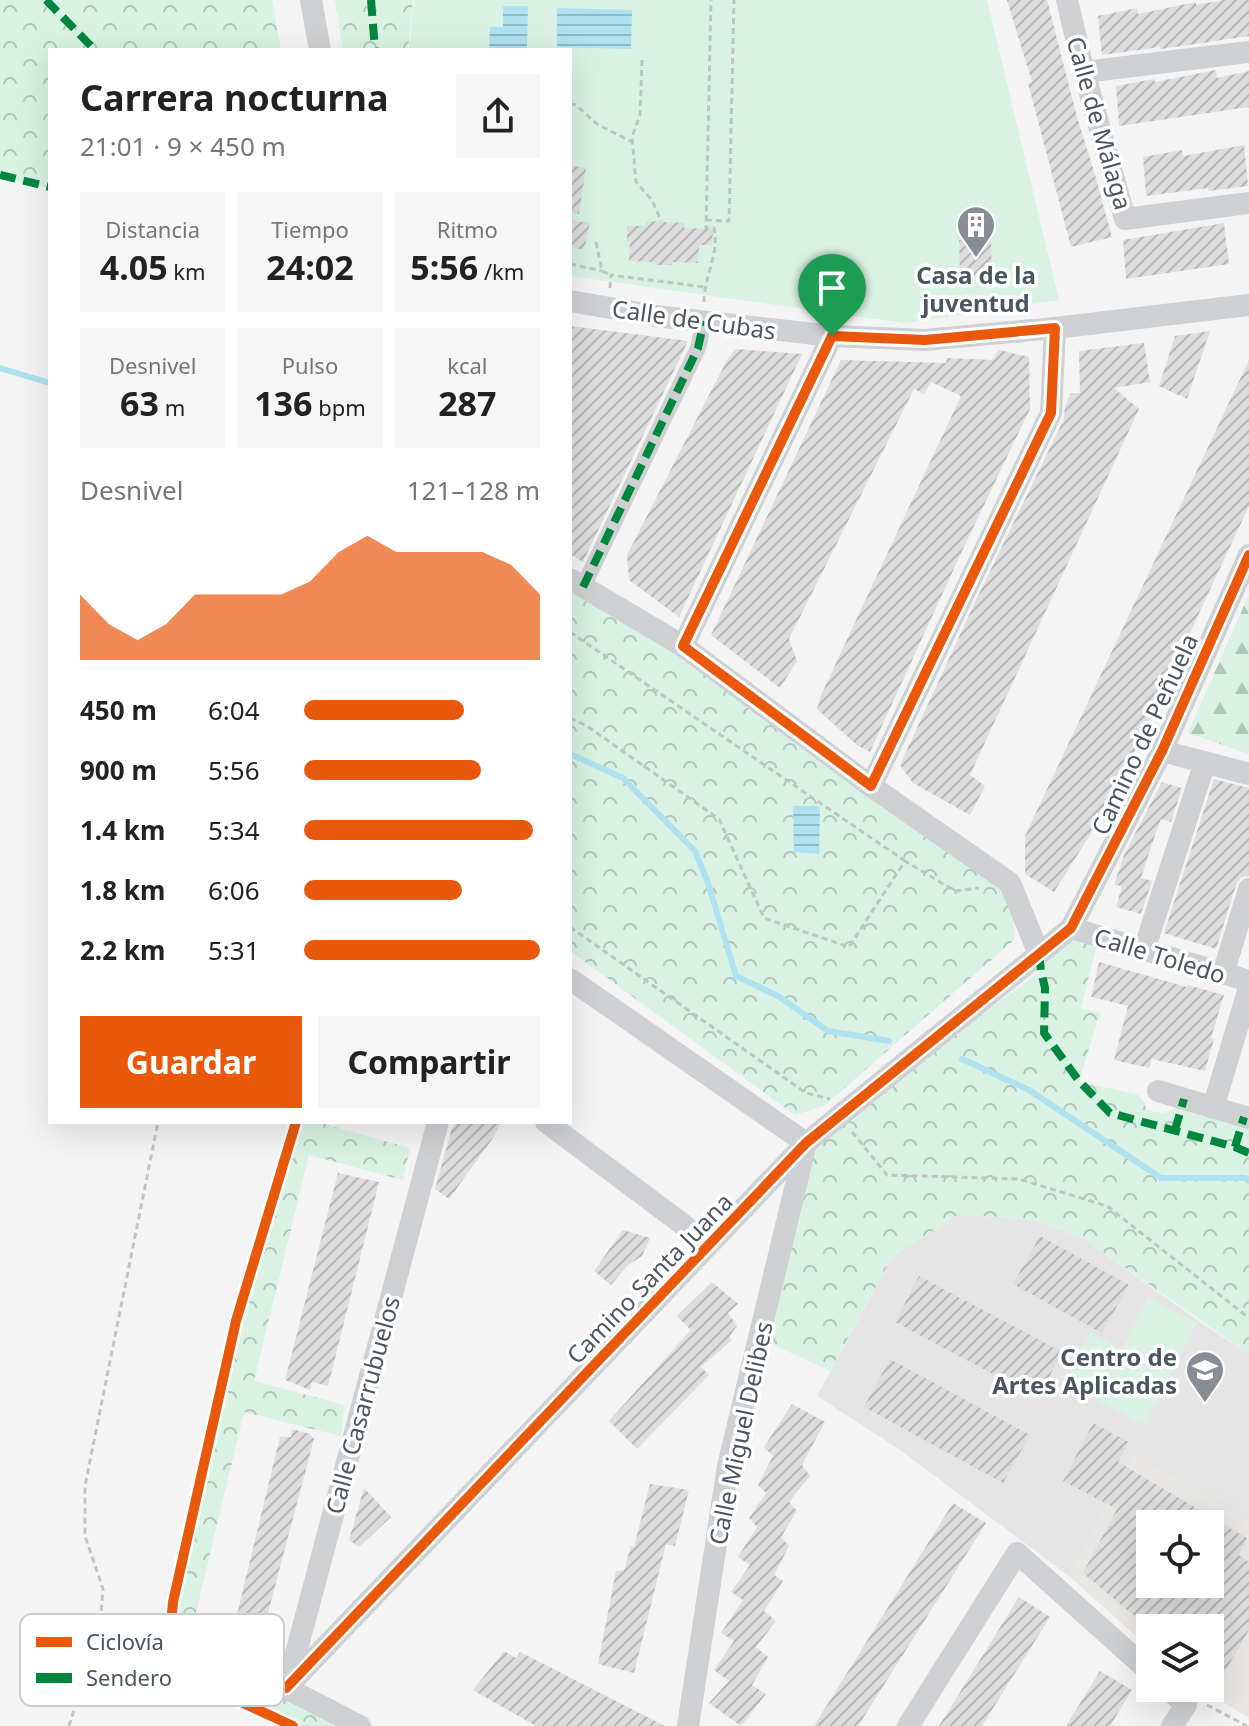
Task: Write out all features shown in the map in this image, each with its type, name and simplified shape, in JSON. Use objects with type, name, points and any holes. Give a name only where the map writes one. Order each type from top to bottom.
[{"type":"street","points":[[311,0],[320,48]]},
{"type":"street","name":"Calle de Málaga","points":[[1067,0],[1125,219],[1249,203]]},
{"type":"street","points":[[1084,72],[1249,52]]},
{"type":"street","name":"Calle de Cubas","points":[[572,301],[656,316],[832,336],[925,340],[1249,305]]},
{"type":"street","points":[[704,321],[698,348],[577,583],[683,646],[871,786],[1010,883],[1039,954]]},
{"type":"street","points":[[871,786],[1051,413],[1055,328]]},
{"type":"street","points":[[683,646],[832,336]]},
{"type":"street","name":"Camino de Peñuela","points":[[1071,928],[1162,751],[1249,555]]},
{"type":"street","points":[[1162,751],[1249,774]]},
{"type":"street","points":[[1144,950],[1205,762]]},
{"type":"street","points":[[1223,974],[1249,889]]},
{"type":"street","name":"Calle Toledo","points":[[1071,928],[1249,981]]},
{"type":"street","name":"Camino Santa Juana","points":[[286,1688],[806,1143],[1071,928]]},
{"type":"street","points":[[572,980],[806,1143]]},
{"type":"street","points":[[1213,1108],[1249,988]]},
{"type":"street","points":[[1158,1091],[1249,1118]]},
{"type":"street","name":"Calle Casarrubuelos","points":[[286,1688],[437,1124]]},
{"type":"street","points":[[549,1124],[709,1244]]},
{"type":"street","name":"Calle Miguel Delibes","points":[[688,1726],[728,1466],[806,1143]]},
{"type":"street","points":[[908,1726],[1017,1553],[1136,1660]]},
{"type":"street","points":[[286,1688],[360,1726]]},
{"type":"street","points":[[1172,1726],[1186,1705],[1183,1702]]},
{"type":"path","points":[[704,321],[704,287],[716,248],[716,231],[706,228],[711,0]]},
{"type":"path","points":[[706,220],[729,221],[734,0]]},
{"type":"path","points":[[642,60],[640,115],[632,137],[636,182],[652,200],[661,221]]},
{"type":"path","points":[[572,104],[597,124],[632,142]]},
{"type":"path","points":[[596,242],[602,271]]},
{"type":"path","points":[[572,264],[611,275],[704,287]]},
{"type":"path","points":[[607,307],[611,275]]},
{"type":"path","points":[[572,633],[905,861],[955,891],[1010,883]]},
{"type":"path","points":[[572,719],[587,726],[719,819],[764,918],[849,947],[905,861]]},
{"type":"path","points":[[572,928],[806,1093],[853,1104]]},
{"type":"path","points":[[101,1614],[103,1589],[85,1536],[85,1486],[158,1124]]},
{"type":"path","points":[[850,1129],[887,1175],[1019,1179],[1107,1206],[1249,1318]]},
{"type":"path","points":[[1186,1705],[1196,1699],[1247,1726]]},
{"type":"path","points":[[69,1726],[75,1706]]},
{"type":"shaded area","points":[[959,1214],[1035,1220],[1084,1239],[1249,1354],[1249,1523],[1134,1454],[1069,1576],[900,1450],[817,1396],[892,1257]]},
{"type":"shaded area","points":[[1134,1453],[1249,1523],[1249,1718],[1223,1702],[1224,1614],[1136,1614],[1136,1636],[1069,1576]]},
{"type":"green space","points":[[0,0],[272,0],[281,48],[48,48],[48,188],[0,178]]},
{"type":"green space","points":[[335,0],[413,0],[408,48],[343,48]]},
{"type":"green space","points":[[414,0],[987,0],[1059,300],[905,323],[572,276],[572,48],[409,48]]},
{"type":"green space","points":[[572,580],[1010,883],[1015,939],[824,1106],[795,1115],[572,952]]},
{"type":"green space","points":[[1249,594],[1249,754],[1188,733]]},
{"type":"green space","points":[[1071,928],[1099,937],[1081,1008],[1100,1013],[1079,1081],[1138,1095],[1147,1110],[1163,1113],[1176,1106],[1249,1127],[1249,1354],[1084,1239],[1035,1220],[959,1214],[892,1257],[830,1371],[759,1338],[806,1143],[1040,972],[1039,954]]},
{"type":"green space","points":[[287,1124],[324,1124],[410,1148],[403,1180],[309,1155],[254,1381],[345,1405],[341,1436],[244,1412],[196,1614],[171,1614],[219,1373]]},
{"type":"green space","points":[[1148,1298],[1197,1323],[1144,1425],[1064,1383],[1090,1333],[1122,1349]]},
{"type":"green space","points":[[284,1670],[346,1726],[282,1726],[233,1706],[284,1706]]},
{"type":"water","points":[[503,6],[528,6],[527,48],[489,48],[490,27],[503,27]]},
{"type":"water","points":[[557,8],[632,10],[631,49],[557,47]]},
{"type":"water","points":[[793,806],[820,806],[819,854],[794,852]]},
{"type":"building","points":[[1007,0],[1047,0],[1112,237],[1071,247],[1028,83],[1032,82]]},
{"type":"building","points":[[1223,0],[1249,0],[1249,36],[1102,55],[1098,16],[1137,8],[1138,14],[1196,2],[1196,5]]},
{"type":"building","points":[[1216,70],[1217,78],[1249,71],[1249,107],[1119,126],[1116,86]]},
{"type":"building","points":[[1244,145],[1248,186],[1146,196],[1143,157],[1182,150],[1183,156]]},
{"type":"building","points":[[572,165],[586,168],[579,214],[572,213]]},
{"type":"building","points":[[572,220],[590,223],[584,250],[572,247]]},
{"type":"building","points":[[646,221],[684,223],[684,228],[713,229],[712,245],[699,245],[698,263],[656,265],[656,262],[629,261],[627,226],[645,226]]},
{"type":"building","points":[[1224,223],[1229,264],[1126,279],[1123,240]]},
{"type":"building","name":"Casa de la juventud","points":[[959,240],[991,241],[992,277],[960,276]]},
{"type":"building","points":[[572,326],[688,341],[583,562],[572,555]]},
{"type":"building","points":[[1210,331],[1187,399],[1159,386],[1175,336]]},
{"type":"building","points":[[1144,343],[1150,382],[1114,388],[1139,409],[970,775],[985,786],[970,815],[913,783],[900,765],[1064,419],[1065,406],[1071,393],[1080,393],[1079,351]]},
{"type":"building","points":[[736,349],[802,354],[679,617],[629,580],[627,555],[727,360]]},
{"type":"building","points":[[999,350],[1029,357],[1030,409],[870,752],[857,745],[817,709],[961,396],[931,382],[924,394],[914,389],[789,639],[797,661],[780,688],[711,635],[841,360],[946,363],[947,358],[992,360]]},
{"type":"building","points":[[1249,360],[1249,506],[1112,800],[1054,892],[1025,874],[1025,836]]},
{"type":"building","points":[[1214,779],[1249,788],[1249,875],[1240,878],[1236,885],[1216,949],[1164,933]]},
{"type":"building","points":[[1162,782],[1182,788],[1171,822],[1161,819],[1152,844],[1141,878],[1152,881],[1141,914],[1116,907],[1122,886],[1114,885],[1124,855]]},
{"type":"building","points":[[1099,962],[1224,995],[1205,1071],[1152,1059],[1149,1068],[1114,1060],[1128,1006],[1091,997]]},
{"type":"building","points":[[455,1124],[500,1124],[449,1199],[435,1189]]},
{"type":"building","points":[[338,1173],[379,1182],[328,1386],[312,1382],[310,1390],[285,1380]]},
{"type":"building","points":[[623,1230],[650,1238],[642,1256],[628,1265],[611,1285],[594,1271]]},
{"type":"building","points":[[1040,1236],[1129,1285],[1102,1333],[1013,1284]]},
{"type":"building","points":[[919,1276],[1062,1352],[1038,1398],[895,1322]]},
{"type":"building","points":[[712,1282],[738,1304],[728,1313],[737,1326],[729,1337],[732,1340],[701,1367],[709,1375],[637,1449],[609,1421],[691,1330],[677,1316]]},
{"type":"building","points":[[890,1359],[1030,1435],[1003,1483],[864,1407]]},
{"type":"building","points":[[792,1404],[825,1422],[802,1465],[810,1476],[789,1502],[797,1511],[781,1537],[789,1546],[774,1575],[783,1581],[764,1611],[776,1621],[756,1647],[768,1657],[752,1685],[766,1694],[741,1726],[709,1703],[729,1681],[714,1670],[734,1641],[721,1633],[743,1600],[731,1592],[750,1565],[738,1557],[757,1527],[749,1518],[766,1493],[758,1485],[773,1456],[764,1447]]},
{"type":"building","points":[[1093,1423],[1129,1442],[1118,1462],[1199,1510],[1136,1510],[1136,1598],[1224,1598],[1224,1524],[1247,1538],[1239,1555],[1249,1562],[1249,1630],[1224,1673],[1224,1614],[1136,1614],[1136,1617],[1083,1573],[1117,1509],[1063,1481]]},
{"type":"building","points":[[292,1429],[310,1434],[314,1439],[268,1614],[237,1614],[280,1437],[291,1437]]},
{"type":"building","points":[[650,1484],[689,1490],[675,1546],[666,1544],[634,1673],[598,1664],[616,1571],[624,1570],[631,1546],[634,1547]]},
{"type":"building","points":[[364,1488],[391,1517],[359,1547],[349,1540]]},
{"type":"building","points":[[953,1503],[986,1523],[858,1726],[814,1726]]},
{"type":"building","points":[[1019,1597],[1050,1617],[982,1726],[939,1726]]},
{"type":"building","points":[[504,1651],[516,1658],[520,1652],[665,1726],[536,1726],[473,1690]]},
{"type":"building","points":[[1100,1671],[1132,1690],[1110,1726],[1066,1726]]},
{"type":"waterway","points":[[0,368],[48,382]]},
{"type":"waterway","points":[[572,755],[623,778],[695,851],[736,976],[778,996],[828,1031],[889,1041]]},
{"type":"waterway","points":[[962,1059],[1029,1090],[1161,1178],[1245,1178],[1249,1181]]},
{"type":"marked path","points":[[46,0],[93,48]]},
{"type":"marked path","points":[[371,0],[375,48]]},
{"type":"marked path","points":[[0,175],[48,187]]},
{"type":"marked path","points":[[583,587],[698,348],[704,321]]},
{"type":"marked path","points":[[1039,954],[1045,988],[1044,1033],[1079,1081],[1110,1113],[1249,1153]]},
{"type":"marked path","points":[[1175,1130],[1184,1099]]},
{"type":"marked path","points":[[1235,1147],[1244,1117]]},
{"type":"cycle path","points":[[286,1688],[806,1143],[1071,928],[1162,751],[1249,555]]},
{"type":"cycle path","points":[[172,1614],[236,1321],[295,1124]]},
{"type":"cycle path","points":[[250,1706],[293,1726]]},
{"type":"place","name":"Casa de la juventud","points":[[976,259]]},
{"type":"place","name":"Centro de Artes Aplicadas","points":[[1205,1404]]},
{"type":"route","points":[[1055,328],[1051,413],[871,786],[683,646],[832,336],[925,340],[1055,328]]}]
